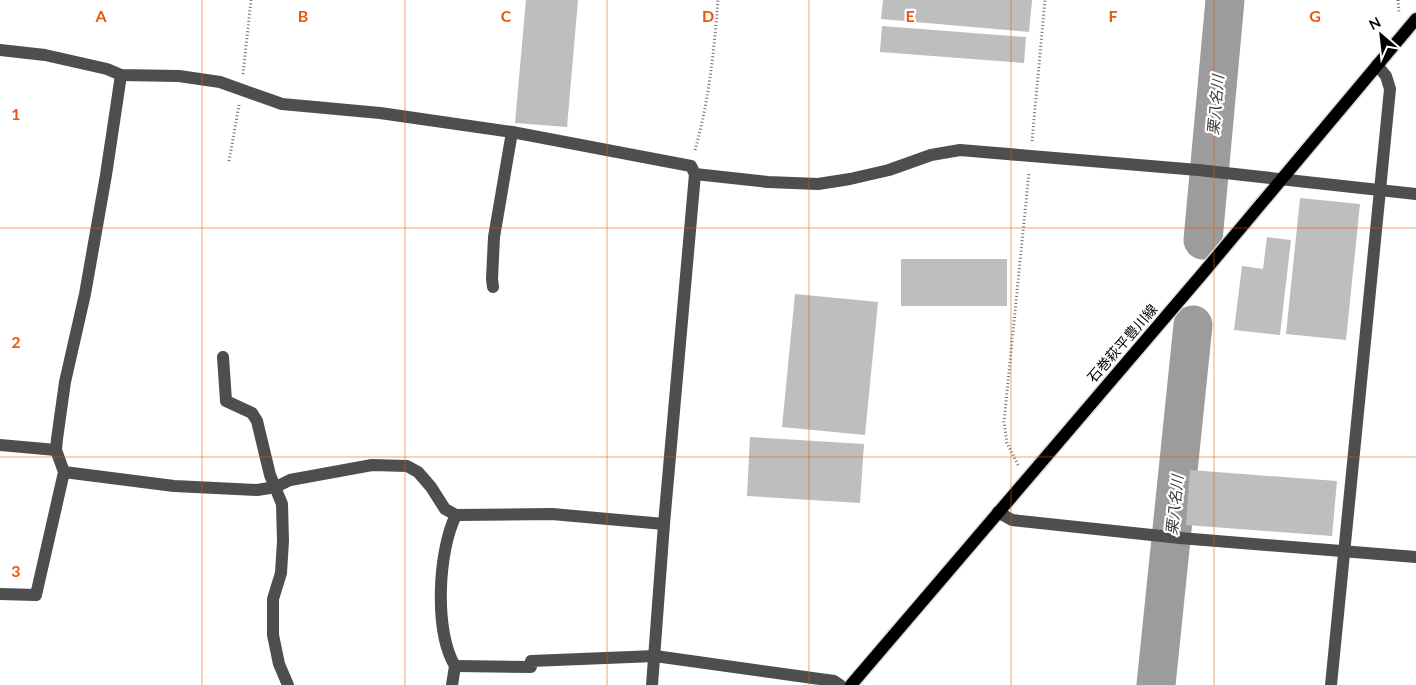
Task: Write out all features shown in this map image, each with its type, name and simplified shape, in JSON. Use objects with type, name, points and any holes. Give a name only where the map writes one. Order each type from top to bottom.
[{"type":"main road","name":"石巻萩平豊川線","points":[[851,685],[1203,273],[1416,19]]},
{"type":"street","points":[[0,50],[45,55],[106,69],[121,75],[179,76],[220,82],[282,104],[380,113],[512,132],[693,170],[768,182],[818,184],[860,177],[889,170],[931,155],[960,150],[1198,170],[1416,194]]},
{"type":"street","points":[[1331,685],[1390,89],[1386,76],[1377,65]]},
{"type":"street","points":[[0,594],[36,595],[64,472],[56,450],[65,382],[85,294],[121,75]]},
{"type":"street","points":[[493,287],[494,237],[512,132]]},
{"type":"street","points":[[652,685],[693,170]]},
{"type":"street","points":[[223,357],[226,401],[252,413],[258,421],[270,475],[282,504],[283,541],[281,573],[273,599],[272,635],[279,664],[288,685]]},
{"type":"street","points":[[0,445],[56,450]]},
{"type":"street","points":[[64,472],[174,486],[257,490],[276,487],[290,480],[372,465],[407,466],[418,472],[431,487],[445,509],[456,515],[552,514],[664,524]]},
{"type":"street","points":[[998,512],[1012,520],[1180,538],[1416,557]]},
{"type":"street","points":[[452,685],[455,666],[450,658],[440,609],[443,562],[451,526],[456,515]]},
{"type":"street","points":[[455,666],[531,667],[531,661],[655,656],[834,681],[840,685]]},
{"type":"path","points":[[693,170],[712,64],[718,0]]},
{"type":"path","points":[[1028,476],[1019,466],[1007,443],[1004,422],[1046,0]]},
{"type":"building","points":[[526,0],[578,0],[567,127],[515,123]]},
{"type":"building","points":[[883,0],[1032,0],[1029,32],[881,19]]},
{"type":"building","points":[[882,26],[1026,37],[1024,63],[880,52]]},
{"type":"building","points":[[1300,198],[1360,204],[1346,340],[1286,334]]},
{"type":"building","points":[[1267,237],[1291,240],[1280,335],[1234,330],[1242,266],[1263,269]]},
{"type":"building","points":[[901,259],[1007,259],[1007,306],[901,306]]},
{"type":"building","points":[[795,294],[878,302],[865,435],[782,427]]},
{"type":"building","points":[[750,437],[864,444],[860,503],[747,496]]},
{"type":"building","points":[[1190,470],[1337,481],[1332,536],[1186,525]]},
{"type":"waterway","name":"栗八名川","points":[[1203,240],[1225,0]]},
{"type":"waterway","name":"栗八名川","points":[[1156,685],[1193,325]]}]
